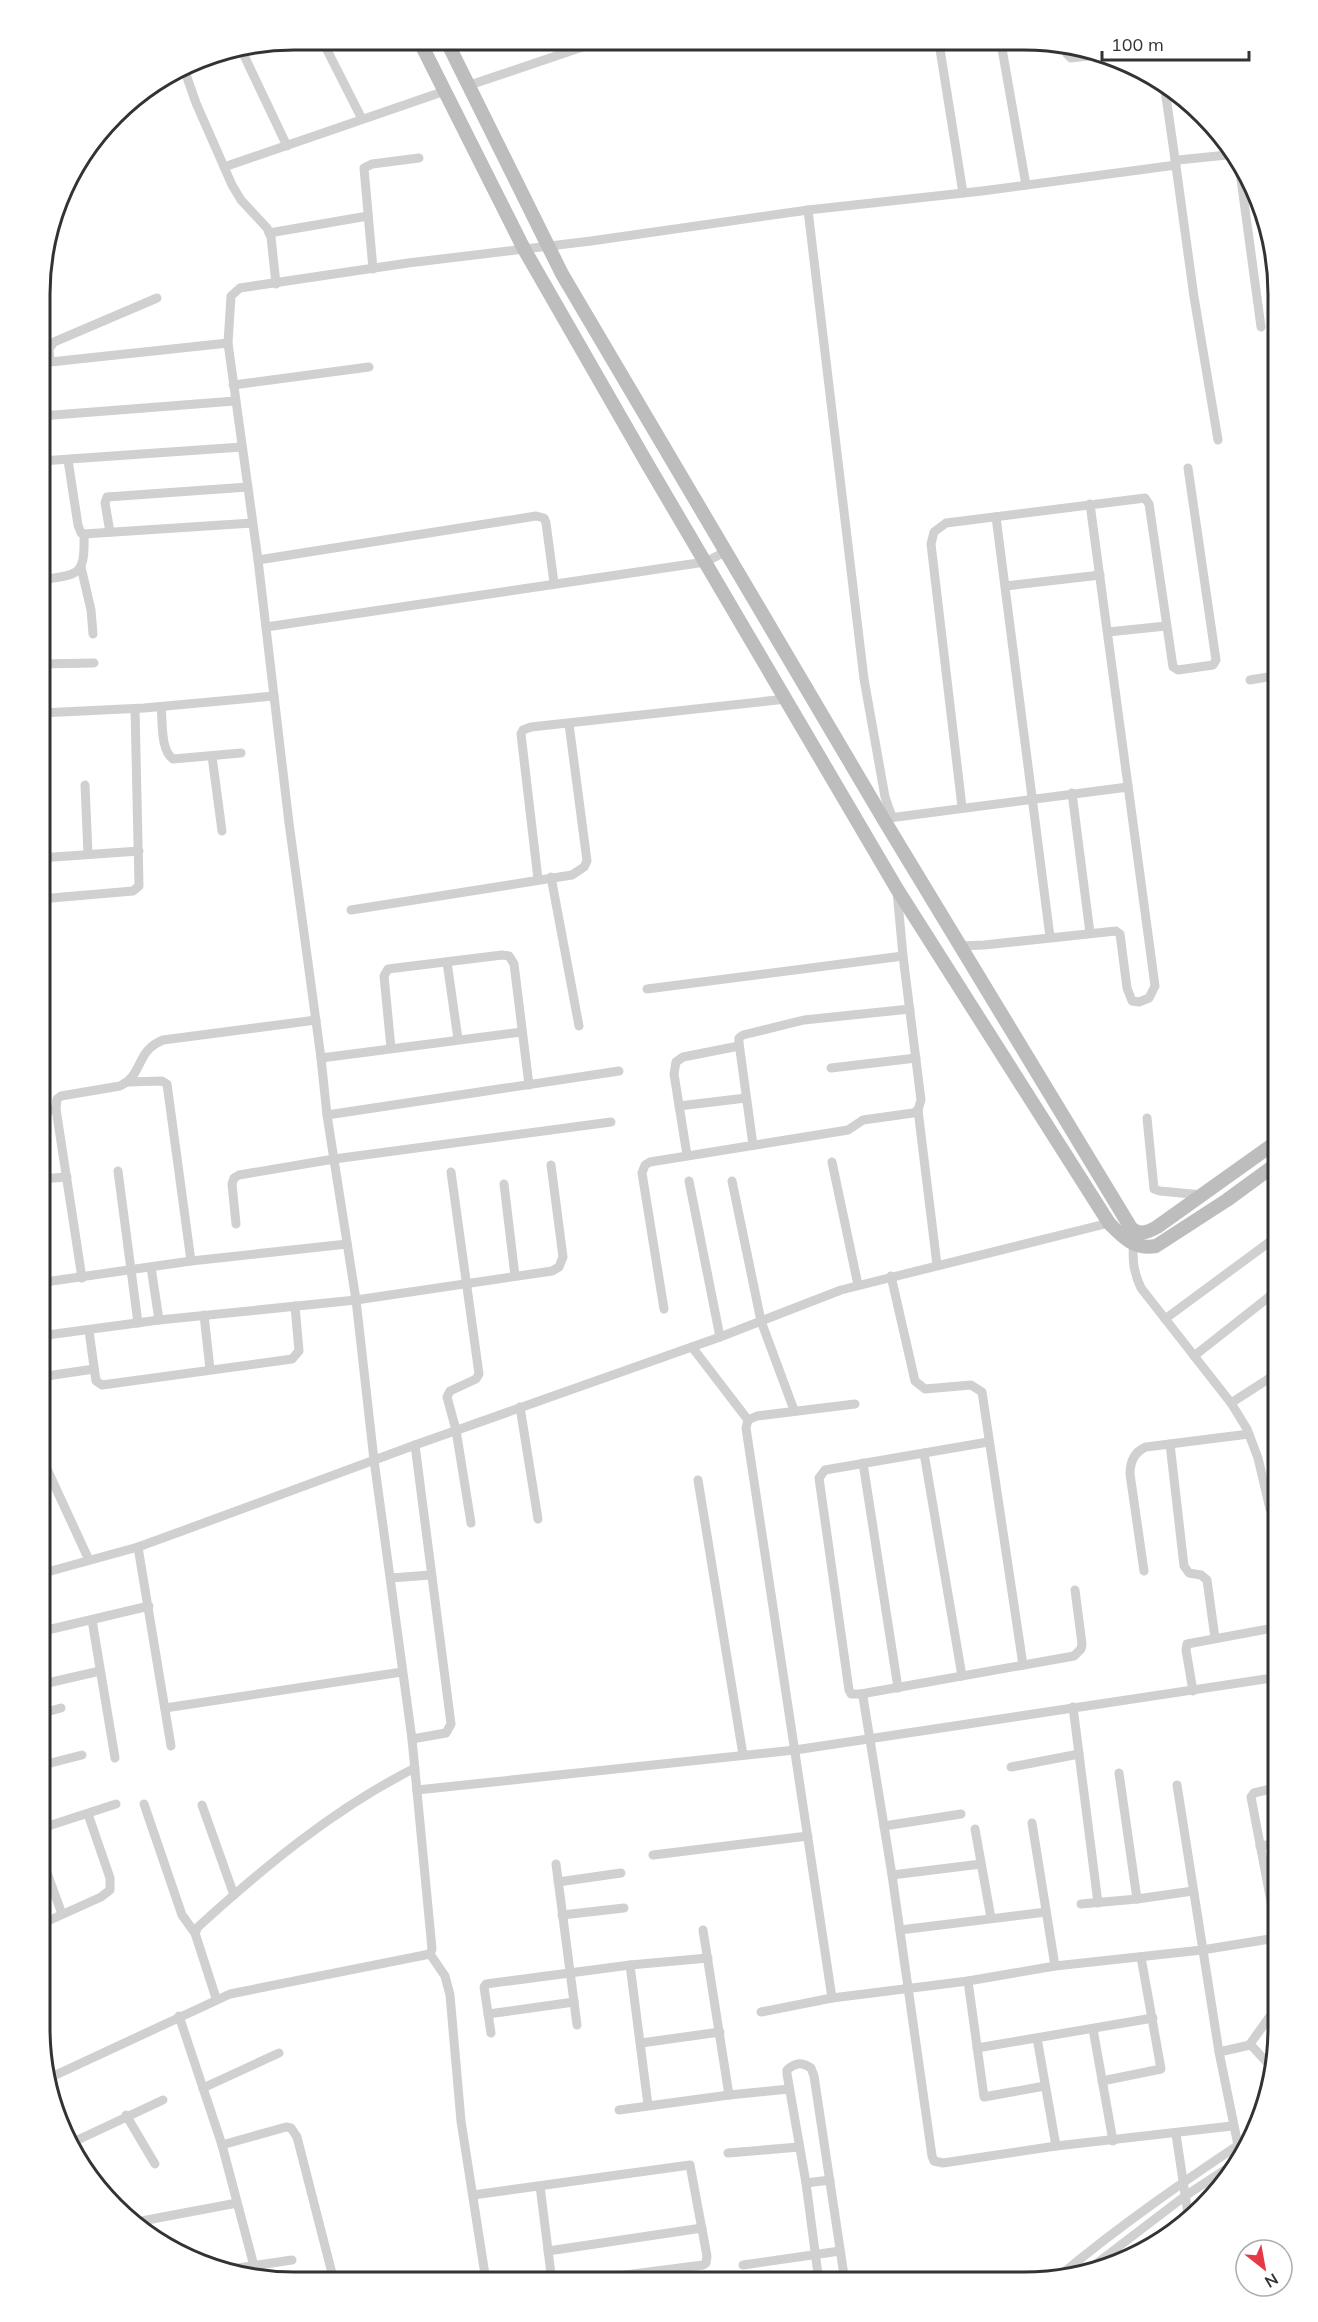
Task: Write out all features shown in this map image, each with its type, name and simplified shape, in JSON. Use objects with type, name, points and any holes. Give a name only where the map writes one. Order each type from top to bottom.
[{"type":"main road","points":[[424,50],[524,249],[705,562],[897,889],[1109,1223],[1129,1243],[1268,1148]]},
{"type":"main road","points":[[450,50],[546,246],[725,552],[888,818],[899,845],[1131,1228],[1134,1238],[1148,1248],[1163,1243],[1268,1170]]},
{"type":"main road","points":[[879,858],[899,845]]},
{"type":"street","points":[[327,50],[362,119]]},
{"type":"street","points":[[467,87],[574,50]]},
{"type":"street","points":[[940,50],[963,193]]},
{"type":"street","points":[[1002,50],[1026,185]]},
{"type":"street","points":[[1067,53],[1071,58],[1083,57]]},
{"type":"street","points":[[244,55],[286,146]]},
{"type":"street","points":[[186,75],[224,167],[241,200],[269,232],[276,284]]},
{"type":"street","points":[[224,167],[445,91]]},
{"type":"street","points":[[1166,95],[1194,297],[1218,440]]},
{"type":"street","points":[[430,1954],[432,1949],[412,1739],[374,1460],[356,1300],[327,1114],[258,560],[235,401],[228,343],[230,299],[233,293],[240,288],[808,210],[1026,185],[1178,160],[1226,156]]},
{"type":"street","points":[[373,269],[363,168],[367,165],[419,158]]},
{"type":"street","points":[[1242,183],[1262,327]]},
{"type":"street","points":[[808,210],[864,679],[888,818],[1128,787]]},
{"type":"street","points":[[269,232],[368,216]]},
{"type":"street","points":[[50,348],[54,342],[157,298]]},
{"type":"street","points":[[50,362],[228,343]]},
{"type":"street","points":[[234,385],[369,367]]},
{"type":"street","points":[[50,415],[235,401]]},
{"type":"street","points":[[50,461],[242,447]]},
{"type":"street","points":[[50,578],[73,574],[81,567],[85,557],[84,534],[78,525],[68,460]]},
{"type":"street","points":[[962,807],[931,538],[934,532],[946,523],[1140,497],[1148,501],[1171,663],[1174,669],[1214,663],[1216,660],[1188,468]]},
{"type":"street","points":[[110,532],[105,503],[107,497],[248,487]]},
{"type":"street","points":[[960,945],[984,945],[1118,932],[1129,996],[1135,1002],[1149,998],[1155,986],[1090,504]]},
{"type":"street","points":[[258,560],[536,516],[544,518],[546,523],[554,583]]},
{"type":"street","points":[[996,517],[1050,937]]},
{"type":"street","points":[[84,534],[252,523]]},
{"type":"street","points":[[266,627],[705,562],[725,552]]},
{"type":"street","points":[[81,567],[91,610],[93,634]]},
{"type":"street","points":[[1006,586],[1100,574]]},
{"type":"street","points":[[1108,632],[1166,626]]},
{"type":"street","points":[[50,664],[94,663]]},
{"type":"street","points":[[1250,680],[1268,677]]},
{"type":"street","points":[[50,713],[135,709],[274,696]]},
{"type":"street","points":[[538,879],[521,734],[523,730],[531,727],[786,699]]},
{"type":"street","points":[[161,707],[166,749],[168,756],[173,759],[241,753]]},
{"type":"street","points":[[50,898],[136,889],[140,883],[135,709]]},
{"type":"street","points":[[351,910],[572,875],[579,871],[587,861],[569,724]]},
{"type":"street","points":[[212,756],[222,831]]},
{"type":"street","points":[[86,785],[88,854]]},
{"type":"street","points":[[1072,793],[1090,933]]},
{"type":"street","points":[[50,857],[139,851]]},
{"type":"street","points":[[551,877],[579,1026]]},
{"type":"street","points":[[897,889],[921,1100],[918,1110],[937,1265]]},
{"type":"street","points":[[391,1048],[385,972],[393,967],[508,956],[514,964],[529,1085]]},
{"type":"street","points":[[647,989],[903,956]]},
{"type":"street","points":[[447,962],[458,1039]]},
{"type":"street","points":[[753,1145],[740,1046],[740,1038],[743,1035],[804,1020],[910,1009]]},
{"type":"street","points":[[128,1082],[147,1050],[163,1040],[316,1020]]},
{"type":"street","points":[[321,1058],[522,1032]]},
{"type":"street","points":[[687,1155],[674,1074],[676,1062],[683,1057],[740,1046]]},
{"type":"street","points":[[831,1068],[916,1058]]},
{"type":"street","points":[[327,1114],[619,1071]]},
{"type":"street","points":[[82,1278],[56,1109],[57,1099],[61,1096],[120,1086],[128,1082],[162,1081],[167,1084],[191,1261]]},
{"type":"street","points":[[679,1106],[746,1098]]},
{"type":"street","points":[[50,1110],[56,1109]]},
{"type":"street","points":[[664,1309],[642,1169],[650,1162],[848,1130],[862,1120],[913,1113],[918,1110]]},
{"type":"street","points":[[1147,1118],[1155,1189],[1202,1195]]},
{"type":"street","points":[[236,1224],[232,1191],[234,1178],[239,1175],[334,1159],[611,1122]]},
{"type":"street","points":[[832,1162],[858,1285]]},
{"type":"street","points":[[50,1335],[159,1320],[356,1300],[552,1271],[559,1267],[563,1257],[551,1165]]},
{"type":"street","points":[[118,1171],[138,1323]]},
{"type":"street","points":[[452,1172],[479,1374],[476,1380],[447,1394],[456,1430],[471,1523]]},
{"type":"street","points":[[50,1178],[67,1177]]},
{"type":"street","points":[[689,1181],[720,1337]]},
{"type":"street","points":[[732,1181],[761,1321],[794,1410]]},
{"type":"street","points":[[504,1184],[514,1276]]},
{"type":"street","points":[[50,1570],[138,1546],[720,1337],[858,1285],[1109,1223]]},
{"type":"street","points":[[1134,1238],[1132,1259],[1134,1273],[1141,1288],[1231,1403],[1250,1434],[1268,1500]]},
{"type":"street","points":[[1165,1319],[1268,1243]]},
{"type":"street","points":[[50,1281],[191,1261],[347,1244]]},
{"type":"street","points":[[151,1267],[159,1320]]},
{"type":"street","points":[[891,1276],[915,1381],[925,1389],[971,1385],[977,1387],[983,1397],[1023,1665]]},
{"type":"street","points":[[1194,1356],[1268,1298]]},
{"type":"street","points":[[88,1331],[96,1381],[102,1385],[210,1368],[291,1359],[297,1356],[299,1346],[295,1306]]},
{"type":"street","points":[[204,1315],[210,1368]]},
{"type":"street","points":[[692,1347],[748,1420]]},
{"type":"street","points":[[50,1376],[94,1370]]},
{"type":"street","points":[[1231,1403],[1268,1379]]},
{"type":"street","points":[[748,1420],[764,1414],[855,1404]]},
{"type":"street","points":[[520,1407],[538,1519]]},
{"type":"street","points":[[748,1420],[746,1428],[832,1998]]},
{"type":"street","points":[[1144,1571],[1130,1467],[1131,1460],[1140,1449],[1250,1434]]},
{"type":"street","points":[[988,1442],[825,1470],[821,1473],[818,1484],[849,1690],[852,1694],[861,1694],[1078,1654],[1082,1644],[1075,1590]]},
{"type":"street","points":[[1170,1444],[1184,1566],[1189,1573],[1201,1575],[1207,1580],[1215,1638]]},
{"type":"street","points":[[412,1739],[446,1733],[451,1724],[415,1445]]},
{"type":"street","points":[[924,1454],[962,1676]]},
{"type":"street","points":[[863,1463],[898,1688]]},
{"type":"street","points":[[50,1476],[89,1560]]},
{"type":"street","points":[[698,1480],[743,1755]]},
{"type":"street","points":[[138,1546],[171,1746]]},
{"type":"street","points":[[391,1578],[430,1575]]},
{"type":"street","points":[[50,1630],[149,1606]]},
{"type":"street","points":[[92,1620],[115,1758]]},
{"type":"street","points":[[1193,1691],[1186,1646],[1190,1642],[1268,1629]]},
{"type":"street","points":[[50,1682],[100,1671]]},
{"type":"street","points":[[165,1708],[402,1672]]},
{"type":"street","points":[[417,1790],[795,1750],[1268,1679]]},
{"type":"street","points":[[861,1694],[892,1875],[930,2151],[934,2161],[943,2163],[1056,2146],[1232,2126]]},
{"type":"street","points":[[1073,1707],[1098,1903]]},
{"type":"street","points":[[50,1711],[61,1708]]},
{"type":"street","points":[[1011,1767],[1079,1754]]},
{"type":"street","points":[[50,1763],[82,1755]]},
{"type":"street","points":[[195,1933],[198,1927],[282,1855],[377,1789],[415,1768]]},
{"type":"street","points":[[1119,1773],[1137,1899]]},
{"type":"street","points":[[1068,2269],[1182,2182],[1238,2145],[1232,2126],[1219,2052],[1178,1785]]},
{"type":"street","points":[[1268,1790],[1252,1795],[1260,1846],[1268,1876]]},
{"type":"street","points":[[50,1826],[117,1804]]},
{"type":"street","points":[[144,1804],[182,1915],[195,1933],[216,1998]]},
{"type":"street","points":[[202,1805],[234,1895]]},
{"type":"street","points":[[50,1920],[101,1897],[110,1890],[110,1878],[88,1814]]},
{"type":"street","points":[[884,1826],[961,1814]]},
{"type":"street","points":[[1032,1823],[1055,1966]]},
{"type":"street","points":[[975,1829],[991,1918]]},
{"type":"street","points":[[653,1855],[808,1836]]},
{"type":"street","points":[[1260,1846],[1268,1845]]},
{"type":"street","points":[[556,1864],[577,2025]]},
{"type":"street","points":[[892,1875],[981,1864]]},
{"type":"street","points":[[558,1882],[621,1873]]},
{"type":"street","points":[[50,1881],[62,1914]]},
{"type":"street","points":[[1081,1904],[1193,1891]]},
{"type":"street","points":[[562,1915],[624,1908]]},
{"type":"street","points":[[900,1930],[1046,1912]]},
{"type":"street","points":[[703,1930],[729,2095]]},
{"type":"street","points":[[761,2012],[832,1998],[968,1981],[1055,1966],[1203,1950],[1268,1939]]},
{"type":"street","points":[[54,2076],[216,1998],[268,1984],[430,1954]]},
{"type":"street","points":[[430,1954],[445,1976],[450,1995],[461,2121],[485,2272]]},
{"type":"street","points":[[1102,2081],[1161,2069],[1141,1957]]},
{"type":"street","points":[[491,2033],[484,1988],[486,1984],[630,1965],[708,1958]]},
{"type":"street","points":[[630,1965],[648,2105]]},
{"type":"street","points":[[968,1981],[984,2097],[1045,2086]]},
{"type":"street","points":[[488,2014],[574,2002]]},
{"type":"street","points":[[179,2016],[222,2145],[254,2266]]},
{"type":"street","points":[[976,2049],[1153,2018]]},
{"type":"street","points":[[1219,2052],[1250,2045],[1268,2019]]},
{"type":"street","points":[[1092,2029],[1113,2140]]},
{"type":"street","points":[[641,2043],[720,2032]]},
{"type":"street","points":[[1037,2038],[1056,2146]]},
{"type":"street","points":[[1250,2045],[1266,2062]]},
{"type":"street","points":[[203,2088],[279,2053]]},
{"type":"street","points":[[817,2272],[806,2183],[787,2070],[794,2064],[800,2063],[811,2067],[814,2076],[843,2272]]},
{"type":"street","points":[[619,2110],[789,2089]]},
{"type":"street","points":[[77,2140],[126,2115],[163,2100]]},
{"type":"street","points":[[126,2115],[155,2164]]},
{"type":"street","points":[[222,2145],[286,2127],[294,2131],[332,2272]]},
{"type":"street","points":[[1176,2134],[1187,2210]]},
{"type":"street","points":[[728,2153],[799,2147]]},
{"type":"street","points":[[473,2195],[688,2164],[692,2168],[707,2256],[706,2263],[664,2272]]},
{"type":"street","points":[[1110,2257],[1185,2196],[1221,2172]]},
{"type":"street","points":[[806,2183],[830,2180]]},
{"type":"street","points":[[540,2186],[551,2272]]},
{"type":"street","points":[[143,2221],[237,2203]]},
{"type":"street","points":[[548,2251],[702,2228]]},
{"type":"street","points":[[743,2265],[840,2251]]},
{"type":"street","points":[[1085,2254],[1093,2263]]},
{"type":"street","points":[[244,2267],[292,2260]]}]
